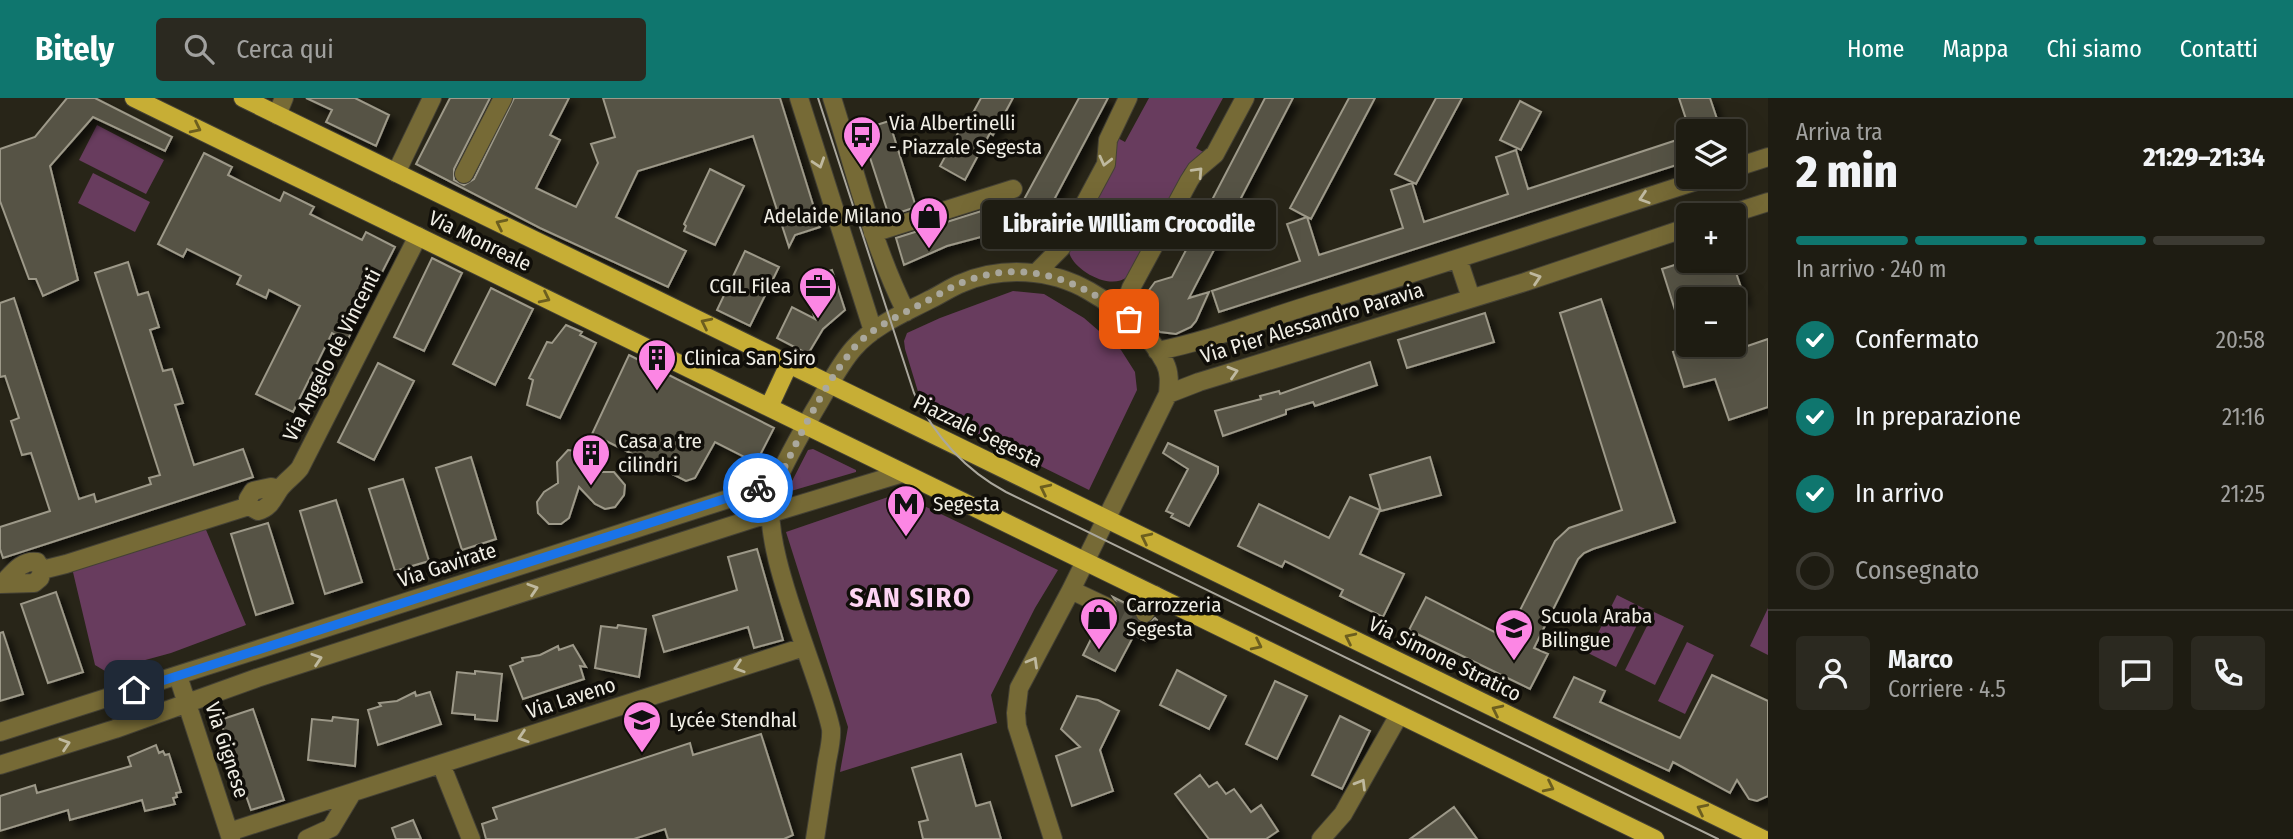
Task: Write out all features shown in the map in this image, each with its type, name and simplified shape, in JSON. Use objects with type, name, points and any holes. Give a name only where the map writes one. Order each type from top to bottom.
[{"type":"main road","name":"Via Monreale","points":[[134,98],[806,425]]},
{"type":"main road","name":"Via Monreale","points":[[243,98],[281,106],[396,173],[830,384]]},
{"type":"main road","points":[[769,407],[789,364]]},
{"type":"main road","name":"Piazzale Segesta","points":[[830,384],[1106,519]]},
{"type":"main road","points":[[806,425],[1655,839]]},
{"type":"main road","name":"Via Simone Stratico","points":[[1106,519],[1763,839]]},
{"type":"street","points":[[396,173],[432,98]]},
{"type":"street","points":[[464,174],[503,98]]},
{"type":"street","points":[[799,98],[873,331]]},
{"type":"street","points":[[832,98],[873,233],[906,312]]},
{"type":"street","points":[[1037,272],[1061,248],[1106,164],[1111,129],[1128,98]]},
{"type":"street","points":[[1129,319],[1126,302],[1131,288],[1189,181],[1196,170],[1215,154],[1245,98]]},
{"type":"street","points":[[1746,165],[1768,157]]},
{"type":"street","name":"Via Pier Alessandro Paravia","points":[[1157,351],[1187,345],[1254,321],[1458,259],[1676,188]]},
{"type":"street","points":[[873,233],[1013,189]]},
{"type":"street","points":[[1746,209],[1768,202]]},
{"type":"street","name":"Via Pier Alessandro Paravia","points":[[1168,394],[1211,378],[1676,231]]},
{"type":"street","name":"Via Angelo de Vincenti","points":[[1,584],[34,583],[40,578],[42,570],[248,506],[247,499],[253,491],[271,487],[279,489],[293,478],[418,236]]},
{"type":"street","points":[[1458,259],[1471,298]]},
{"type":"street","points":[[815,839],[831,732],[775,550],[771,514],[775,484],[830,384],[854,347],[873,331],[962,282],[994,275],[1037,272],[1086,289],[1110,303],[1129,319],[1157,351],[1166,364],[1169,377],[1168,394],[1086,562],[1018,688],[1017,726],[1053,839]]},
{"type":"street","points":[[0,765],[252,681],[903,473]]},
{"type":"street","name":"Via Gavirate","points":[[0,732],[775,484]]},
{"type":"street","points":[[1071,590],[1107,607]]},
{"type":"street","points":[[1145,613],[1155,596]]},
{"type":"street","name":"Via Laveno","points":[[230,835],[804,647]]},
{"type":"street","points":[[246,655],[243,662],[252,681]]},
{"type":"street","name":"Via Gignese","points":[[178,676],[230,835]]},
{"type":"street","points":[[134,690],[147,717]]},
{"type":"street","points":[[1321,839],[1343,814],[1399,715]]},
{"type":"street","points":[[441,764],[471,839]]},
{"type":"street","points":[[307,839],[331,828],[352,793]]},
{"type":"shaded area","points":[[1149,98],[1223,98],[1196,148],[1207,154],[1185,169],[1127,277],[1120,281],[1102,280],[1085,272],[1069,252],[1114,136],[1125,142]]},
{"type":"shaded area","points":[[97,125],[164,160],[146,194],[79,160]]},
{"type":"shaded area","points":[[93,173],[150,202],[135,232],[78,203]]},
{"type":"shaded area","points":[[1013,291],[1044,294],[1084,318],[1121,350],[1135,372],[1137,390],[1089,490],[923,408],[905,349],[907,333]]},
{"type":"shaded area","points":[[813,449],[856,472],[791,491],[789,487],[808,450]]},
{"type":"shaded area","points":[[894,495],[920,504],[1058,570],[1035,608],[991,695],[997,723],[840,772],[848,727],[786,532]]},
{"type":"shaded area","points":[[204,525],[246,625],[171,653],[105,671],[95,665],[72,568]]},
{"type":"shaded area","points":[[1617,595],[1645,609],[1616,667],[1588,653]]},
{"type":"shaded area","points":[[1768,608],[1768,655],[1750,646]]},
{"type":"shaded area","points":[[1654,612],[1684,626],[1655,685],[1625,670]]},
{"type":"shaded area","points":[[1687,642],[1714,655],[1685,714],[1658,701]]},
{"type":"building","points":[[67,98],[95,98],[172,137],[165,151],[93,117],[50,166],[78,280],[43,296],[36,279],[29,279],[0,201],[0,149],[35,137]]},
{"type":"building","points":[[306,98],[355,98],[389,115],[376,146],[326,122],[332,110]]},
{"type":"building","points":[[450,98],[490,98],[454,169],[454,180],[464,185],[474,179],[514,98],[569,98],[550,135],[560,140],[536,188],[576,207],[598,163],[591,144],[615,137],[603,98],[780,98],[820,227],[795,235],[789,247],[753,136],[638,171],[616,217],[686,251],[668,287],[540,228],[416,164]]},
{"type":"building","points":[[981,98],[1013,98],[993,135],[990,133],[965,180],[940,166],[965,120],[968,122]]},
{"type":"building","points":[[1079,98],[1108,98],[1038,230],[992,234],[947,246],[904,265],[896,238],[991,208],[1021,205]]},
{"type":"building","points":[[1265,98],[1293,98],[1189,298],[1209,292],[1196,321],[1191,327],[1176,334],[1160,332],[1147,321],[1144,297],[1155,282],[1172,277]]},
{"type":"building","points":[[1349,98],[1375,98],[1311,219],[1290,208]]},
{"type":"building","points":[[1436,98],[1462,98],[1416,184],[1395,174]]},
{"type":"building","points":[[1679,98],[1710,98],[1717,119],[1686,119]]},
{"type":"building","points":[[1520,101],[1541,112],[1521,150],[1500,140]]},
{"type":"building","points":[[889,121],[916,207],[889,216],[861,130]]},
{"type":"building","points":[[1676,140],[1676,165],[1219,312],[1212,291],[1300,261],[1287,224],[1307,217],[1319,255],[1403,228],[1391,190],[1412,183],[1424,222],[1508,194],[1496,157],[1516,150],[1528,189]]},
{"type":"building","points":[[204,153],[232,167],[228,175],[280,201],[284,192],[314,207],[310,214],[362,240],[366,232],[395,247],[347,341],[332,333],[293,412],[256,394],[300,306],[269,290],[266,298],[237,284],[241,276],[187,249],[183,257],[158,244]]},
{"type":"building","points":[[710,169],[744,186],[715,245],[684,231],[684,224]]},
{"type":"building","points":[[745,251],[779,267],[750,326],[717,310]]},
{"type":"building","points":[[432,258],[462,273],[424,351],[394,337]]},
{"type":"building","points":[[128,262],[138,295],[148,292],[159,327],[150,330],[163,371],[172,369],[183,403],[175,405],[194,465],[243,449],[253,477],[3,558],[0,549],[0,527],[50,511],[31,453],[22,455],[11,421],[19,418],[5,376],[0,377],[0,303],[14,298],[79,499],[94,494],[96,502],[151,484],[149,478],[160,475],[95,273]]},
{"type":"building","points":[[1676,265],[1676,273],[1736,273],[1741,287],[1676,287],[1676,313],[1662,269]]},
{"type":"building","points":[[832,270],[845,310],[823,329],[808,354],[777,338],[792,307],[815,319],[802,279]]},
{"type":"building","points":[[491,288],[533,309],[495,385],[453,364]]},
{"type":"building","points":[[1601,299],[1675,522],[1593,549],[1578,559],[1534,648],[1548,654],[1530,689],[1409,630],[1426,597],[1506,638],[1555,541],[1569,528],[1622,510],[1560,313]]},
{"type":"building","points":[[1485,313],[1494,342],[1407,368],[1398,340]]},
{"type":"building","points":[[566,325],[582,332],[580,335],[596,343],[560,418],[527,405],[533,380],[529,378],[547,342],[552,343]]},
{"type":"building","points":[[1768,339],[1768,407],[1729,420],[1715,379],[1684,387],[1673,352],[1676,351],[1676,357],[1746,357],[1746,347]]},
{"type":"building","name":"Clinica San Siro","points":[[629,355],[774,428],[756,463],[715,442],[695,478],[686,481],[592,434]]},
{"type":"building","points":[[1370,362],[1377,385],[1315,406],[1313,402],[1286,410],[1286,414],[1223,436],[1215,411],[1261,399],[1260,396],[1279,391],[1280,394]]},
{"type":"building","points":[[378,363],[414,381],[374,460],[338,442]]},
{"type":"building","points":[[1168,443],[1218,467],[1218,473],[1189,526],[1171,517],[1173,514],[1166,511],[1188,469],[1163,453]]},
{"type":"building","name":"Casa a tre cilindri","points":[[568,450],[588,453],[596,472],[614,472],[625,485],[624,495],[615,507],[605,509],[595,504],[579,487],[569,518],[561,524],[549,524],[538,513],[537,502],[544,492],[558,483],[557,462]]},
{"type":"building","points":[[471,457],[496,539],[462,550],[436,468]]},
{"type":"building","points":[[1430,457],[1441,495],[1381,511],[1370,475]]},
{"type":"building","points":[[403,479],[429,561],[395,571],[369,489]]},
{"type":"building","points":[[1350,497],[1380,510],[1360,554],[1404,574],[1383,617],[1340,596],[1343,590],[1285,561],[1282,567],[1238,546],[1259,504],[1329,538]]},
{"type":"building","points":[[336,500],[362,582],[325,594],[300,511]]},
{"type":"building","points":[[268,523],[293,603],[256,615],[231,534]]},
{"type":"building","points":[[757,549],[783,640],[754,648],[748,627],[664,652],[653,616],[737,590],[728,557]]},
{"type":"building","points":[[56,592],[83,672],[48,683],[21,604]]},
{"type":"building","points":[[1113,597],[1135,608],[1135,618],[1140,623],[1146,624],[1155,618],[1157,620],[1146,641],[1134,635],[1115,671],[1083,655],[1102,617],[1109,618],[1117,612],[1118,605]]},
{"type":"building","points":[[618,625],[646,629],[639,677],[595,668],[601,626],[617,628]]},
{"type":"building","points":[[3,632],[23,694],[0,701],[0,633]]},
{"type":"building","points":[[573,645],[586,667],[580,666],[584,679],[523,699],[510,666],[523,661],[522,658],[540,655],[558,646],[559,650]]},
{"type":"building","points":[[1177,670],[1226,696],[1209,729],[1160,705]]},
{"type":"building","points":[[475,671],[502,674],[497,721],[452,713],[457,672],[475,674]]},
{"type":"building","points":[[1712,675],[1768,701],[1768,796],[1757,801],[1749,799],[1737,780],[1730,793],[1673,762],[1669,771],[1554,717],[1574,677],[1605,691],[1600,702],[1680,738]]},
{"type":"building","points":[[1275,681],[1307,696],[1277,759],[1246,744]]},
{"type":"building","points":[[415,692],[416,696],[430,692],[441,724],[378,745],[368,710],[381,706],[379,703],[397,701]]},
{"type":"building","points":[[1077,696],[1098,700],[1119,711],[1100,750],[1113,791],[1072,806],[1056,756],[1080,747],[1061,729]]},
{"type":"building","points":[[253,709],[284,800],[251,810],[220,720]]},
{"type":"building","points":[[1340,716],[1370,731],[1342,789],[1312,775]]},
{"type":"building","points":[[333,717],[358,720],[355,766],[308,760],[312,719],[332,721]]},
{"type":"building","points":[[761,734],[793,835],[784,839],[668,839],[665,829],[634,839],[486,839],[482,824],[497,819],[493,808],[690,743],[693,755]]},
{"type":"building","points":[[156,745],[159,753],[163,751],[165,755],[169,754],[181,792],[176,793],[177,797],[173,798],[175,804],[145,811],[142,800],[70,820],[68,810],[0,831],[0,796],[35,785],[37,793],[131,766],[128,757]]},
{"type":"building","points":[[961,754],[976,806],[990,802],[1001,839],[923,839],[919,822],[928,820],[912,768]]},
{"type":"building","points":[[1200,775],[1209,787],[1217,782],[1226,794],[1234,789],[1251,812],[1261,805],[1278,831],[1266,839],[1209,839],[1175,794]]},
{"type":"building","points":[[1454,807],[1477,839],[1410,839]]},
{"type":"building","points":[[413,820],[421,839],[396,839],[392,828]]},
{"type":"tunnel","points":[[1107,607],[1139,623],[1145,613]]},
{"type":"tram line","points":[[818,98],[914,393],[941,437],[977,473],[1006,492],[1718,839]]},
{"type":"way so far","points":[[758,488],[775,484],[779,479],[798,438],[854,347],[873,331],[962,282],[994,275],[1037,272],[1086,289],[1110,303],[1129,319]]},
{"type":"place","name":"Via Albertinelli - Piazzale Segesta","points":[[862,169]]},
{"type":"place","name":"Adelaide Milano","points":[[929,250]]},
{"type":"place","name":"Librairie WIlliam Crocodile","points":[[1129,319]]},
{"type":"place","name":"CGIL Filea","points":[[818,320]]},
{"type":"place","name":"Clinica San Siro","points":[[657,392]]},
{"type":"place","name":"Casa a tre cilindri","points":[[591,487]]},
{"type":"place","name":"Segesta","points":[[906,538]]},
{"type":"place","name":"Carrozzeria Segesta","points":[[1099,651]]},
{"type":"place","name":"Scuola Araba Bilingue","points":[[1514,662]]},
{"type":"place","name":"Lycée Stendhal","points":[[642,754]]},
{"type":"district","name":"SAN SIRO","points":[[911,597]]},
{"type":"route","points":[[134,690],[758,488]]}]
